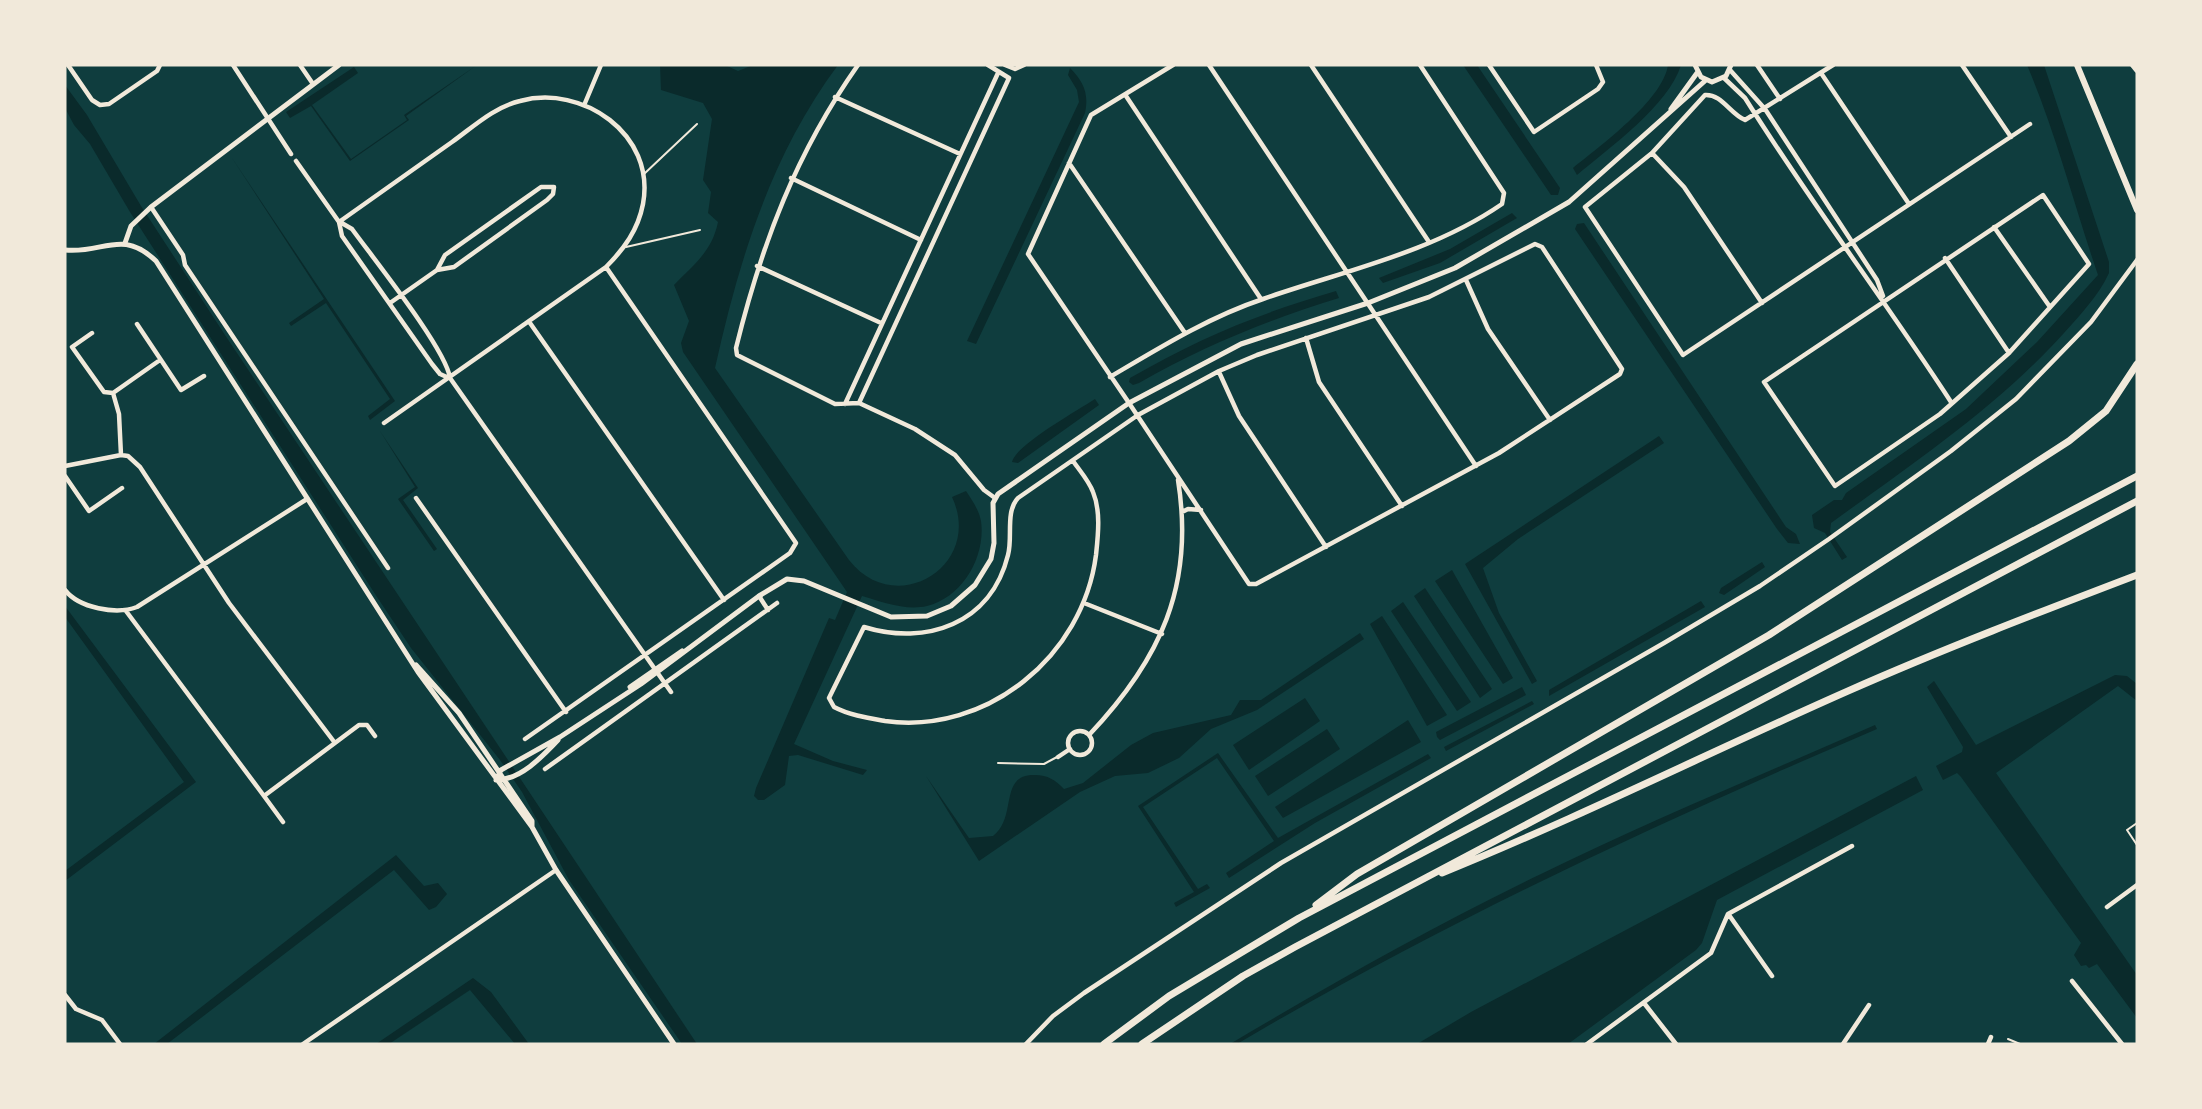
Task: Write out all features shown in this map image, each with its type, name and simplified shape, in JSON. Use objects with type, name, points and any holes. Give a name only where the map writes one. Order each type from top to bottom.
[{"type":"highway","points":[[1299,918],[1357,874],[1745,649],[2068,441],[2106,411],[2137,364]]},
{"type":"highway","points":[[1104,1044],[1169,996],[1299,918],[2137,476]]},
{"type":"highway","points":[[1142,1044],[1243,976],[2137,501]]},
{"type":"highway","points":[[1413,885],[1563,824],[1758,732],[1918,661],[2137,575]]},
{"type":"main road","points":[[2077,65],[2137,210]]},
{"type":"main road","points":[[2133,65],[2137,69]]},
{"type":"street","points":[[68,65],[92,100],[100,105],[119,97],[157,71],[160,65]]},
{"type":"street","points":[[233,65],[291,154]]},
{"type":"street","points":[[300,65],[313,83]]},
{"type":"street","points":[[125,243],[129,228],[135,220],[268,116],[339,65]]},
{"type":"street","points":[[584,103],[601,65]]},
{"type":"street","points":[[496,780],[506,767],[560,737],[777,583],[796,578],[862,608],[891,617],[913,618],[938,612],[965,597],[983,575],[994,543],[995,498],[944,447],[915,429],[859,403],[835,404],[738,358],[736,348],[757,266],[791,178],[835,97],[858,65]]},
{"type":"street","points":[[859,403],[1009,78],[988,65]]},
{"type":"street","points":[[1005,65],[1015,69],[1024,65]]},
{"type":"street","points":[[1073,461],[1094,493],[1097,511],[1093,577],[1084,603],[1062,644],[1031,676],[979,708],[917,722],[875,719],[838,709],[831,704],[829,698],[863,627],[904,635],[930,634],[947,627],[975,609],[997,582],[1006,564],[1011,539],[1012,507],[1018,498],[1138,415],[1219,372],[1306,338],[1377,316],[1465,281],[1535,244],[1542,247],[1622,369],[1620,374],[1476,466],[1253,585],[1245,578],[1138,415],[1028,254],[1091,115],[1173,65]]},
{"type":"street","points":[[1209,65],[1476,466]]},
{"type":"street","points":[[1311,65],[1429,242]]},
{"type":"street","points":[[1110,377],[1185,333],[1261,299],[1348,274],[1429,242],[1493,210],[1505,200],[1504,193],[1481,155],[1420,65]]},
{"type":"street","points":[[1489,65],[1534,132],[1598,89],[1603,82],[1596,65]]},
{"type":"street","points":[[1695,65],[1697,73],[1706,80],[1715,82],[1724,78],[1731,67],[1765,109],[1850,243],[1877,280],[1884,300]]},
{"type":"street","points":[[1757,65],[1780,99]]},
{"type":"street","points":[[1833,65],[1745,120],[1717,97],[1705,95],[1652,153],[1585,208],[1683,355],[2030,124]]},
{"type":"street","points":[[1962,65],[2011,137]]},
{"type":"street","points":[[845,404],[998,73]]},
{"type":"street","points":[[1671,109],[1697,73]]},
{"type":"street","points":[[1821,73],[1909,204]]},
{"type":"street","points":[[1724,78],[1745,98],[1843,248],[1884,300],[1951,402]]},
{"type":"street","points":[[995,498],[1129,402],[1241,344],[1368,303],[1455,268],[1555,212],[1706,80]]},
{"type":"street","points":[[339,222],[505,106],[551,96],[584,103],[603,114],[629,143],[642,175],[643,204],[626,247],[606,267],[530,323],[384,423]]},
{"type":"street","points":[[1126,96],[1261,299]]},
{"type":"street","points":[[835,97],[960,155]]},
{"type":"street","points":[[1652,153],[1684,187],[1762,303]]},
{"type":"street","points":[[296,161],[339,222],[342,236],[432,364],[440,374],[450,378]]},
{"type":"street","points":[[1069,163],[1185,333]]},
{"type":"street","points":[[791,178],[921,240]]},
{"type":"street","points":[[390,303],[437,270],[445,255],[530,194],[547,185],[554,187],[553,194],[547,200],[454,267],[437,270]]},
{"type":"street","points":[[2043,195],[2089,264],[2009,353],[1940,414],[1835,486],[1764,383],[1994,226],[2043,195]]},
{"type":"street","points":[[941,196],[952,201]]},
{"type":"street","points":[[151,207],[183,255],[184,265],[388,568]]},
{"type":"street","points":[[339,222],[352,229],[445,361],[450,378],[671,692]]},
{"type":"street","points":[[1994,226],[2049,307]]},
{"type":"street","points":[[65,250],[125,243],[139,247],[156,261],[416,665],[496,780],[524,814],[556,870],[674,1044]]},
{"type":"street","points":[[1945,258],[2009,353]]},
{"type":"street","points":[[1026,1044],[1053,1016],[1084,993],[1281,863],[1664,643],[1775,576],[1831,538],[1951,451],[2016,399],[2084,330],[2137,260]]},
{"type":"street","points":[[757,266],[881,323]]},
{"type":"street","points":[[525,739],[790,553],[796,543],[606,267]]},
{"type":"street","points":[[901,281],[913,287]]},
{"type":"street","points":[[1465,281],[1488,329],[1550,420]]},
{"type":"street","points":[[530,323],[724,600]]},
{"type":"street","points":[[137,324],[181,390],[204,376]]},
{"type":"street","points":[[92,333],[72,347],[103,392],[113,393],[160,360]]},
{"type":"street","points":[[1306,338],[1319,382],[1402,506]]},
{"type":"street","points":[[1219,372],[1239,415],[1326,547]]},
{"type":"street","points":[[113,393],[119,414],[121,455]]},
{"type":"street","points":[[67,466],[121,455],[128,456],[140,467],[229,603],[335,743]]},
{"type":"street","points":[[1089,735],[1135,682],[1162,634],[1180,562],[1182,512],[1178,475]]},
{"type":"street","points":[[65,476],[89,511],[122,488]]},
{"type":"street","points":[[416,498],[566,712]]},
{"type":"street","points":[[65,590],[77,600],[114,611],[126,611],[307,499]]},
{"type":"street","points":[[1182,512],[1188,509],[1201,510]]},
{"type":"street","points":[[759,596],[768,610]]},
{"type":"street","points":[[545,769],[777,603]]},
{"type":"street","points":[[1084,603],[1162,634]]},
{"type":"street","points":[[126,611],[283,822]]},
{"type":"street","points":[[416,665],[506,767],[524,814]]},
{"type":"street","points":[[264,796],[363,724],[375,736]]},
{"type":"street","points":[[1083,731],[1089,735],[1091,743],[1085,753],[1077,754],[1070,749],[1069,739],[1073,733],[1083,731]]},
{"type":"street","points":[[496,780],[512,777],[541,757],[560,737]]},
{"type":"street","points":[[1058,757],[1070,749]]},
{"type":"street","points":[[1587,1044],[1711,953],[1728,914],[1852,846]]},
{"type":"street","points":[[303,1044],[556,870]]},
{"type":"street","points":[[2107,907],[2137,885]]},
{"type":"street","points":[[1728,914],[1772,976]]},
{"type":"street","points":[[2072,981],[2122,1044]]},
{"type":"street","points":[[65,995],[76,1009],[102,1020],[120,1044]]},
{"type":"street","points":[[1644,1003],[1676,1044]]},
{"type":"street","points":[[1843,1044],[1869,1005]]},
{"type":"street","points":[[1987,1044],[1991,1037]]},
{"type":"lane","points":[[642,175],[697,124]]},
{"type":"lane","points":[[626,247],[701,230]]},
{"type":"lane","points":[[998,763],[1044,764],[1058,757]]},
{"type":"lane","points":[[2137,823],[2127,831],[2137,845]]},
{"type":"lane","points":[[2008,1038],[2020,1044]]},
{"type":"water","points":[[477,65],[406,116],[409,120],[350,161],[311,106],[290,118],[286,112],[354,67],[358,73],[312,105],[351,159],[407,120],[404,115]]},
{"type":"water","points":[[660,65],[725,65],[738,71],[753,65],[838,65],[814,99],[794,135],[760,210],[735,288],[715,368],[849,560],[868,577],[889,585],[911,584],[930,576],[946,563],[956,544],[959,522],[952,497],[966,491],[981,521],[982,534],[976,561],[961,584],[940,601],[927,606],[911,607],[862,596],[794,744],[833,761],[867,770],[863,775],[798,755],[789,756],[785,785],[764,800],[758,800],[754,796],[756,788],[829,618],[835,620],[847,592],[683,352],[681,343],[689,321],[674,285],[706,250],[718,222],[708,213],[711,192],[703,180],[712,119],[703,103],[661,90]]},
{"type":"water","points":[[1463,65],[1477,65],[1560,188],[1558,195],[1551,195]]},
{"type":"water","points":[[1668,65],[1681,65],[1664,95],[1621,139],[1577,175],[1573,168],[1614,135],[1655,93],[1664,79]]},
{"type":"water","points":[[2027,65],[2044,65],[2109,262],[2109,273],[2095,297],[2076,319],[2010,386],[1922,457],[1831,523],[1830,532],[1847,557],[1842,560],[1825,533],[1814,528],[1812,515],[1834,500],[1842,500],[1846,493],[1966,409],[2037,342],[2098,275],[2056,143]]},
{"type":"water","points":[[1070,68],[1084,89],[1085,113],[976,344],[967,341],[1079,102],[1077,90],[1068,75]]},
{"type":"water","points":[[65,85],[87,115],[141,206],[225,335],[697,1044],[682,1044],[569,880],[522,792],[500,760],[411,648],[377,597],[130,212],[90,144],[74,125],[65,108]]},
{"type":"water","points":[[232,158],[395,401],[370,420],[368,416],[390,399],[326,303],[291,326],[289,323],[324,299]]},
{"type":"water","points":[[1512,213],[1517,218],[1440,263],[1383,283],[1379,278],[1450,249]]},
{"type":"water","points":[[1584,223],[1786,527],[1796,534],[1800,544],[1788,543],[1777,529],[1575,229],[1577,224]]},
{"type":"water","points":[[1336,291],[1339,298],[1237,335],[1139,383],[1133,385],[1129,382],[1130,378],[1206,339],[1255,318]]},
{"type":"water","points":[[1095,399],[1099,405],[1018,463],[1012,462],[1035,438]]},
{"type":"water","points":[[380,431],[418,488],[403,500],[437,549],[434,551],[398,499],[415,487]]},
{"type":"water","points":[[1659,436],[1664,443],[1518,539],[1483,568],[1499,613],[1537,681],[1532,684],[1465,564]]},
{"type":"water","points":[[1762,562],[1765,567],[1724,595],[1719,593],[1721,588]]},
{"type":"water","points":[[1452,570],[1513,678],[1503,684],[1435,581]]},
{"type":"water","points":[[1425,588],[1492,689],[1480,698],[1414,596]]},
{"type":"water","points":[[1701,601],[1705,607],[1549,696],[1549,690]]},
{"type":"water","points":[[1403,602],[1471,702],[1457,711],[1391,611]]},
{"type":"water","points":[[65,606],[196,782],[65,881],[65,871],[184,782],[65,617]]},
{"type":"water","points":[[1382,616],[1447,715],[1427,726],[1370,624]]},
{"type":"water","points":[[1360,633],[1364,639],[1257,710],[1211,729],[1179,758],[1148,773],[1115,776],[1080,792],[979,861],[926,776],[969,838],[993,836],[1005,818],[1016,781],[1035,775],[1048,777],[1064,789],[1083,783],[1131,745],[1153,733],[1231,715],[1240,700],[1261,700]]},
{"type":"water","points":[[2115,675],[2127,676],[2137,684],[2137,701],[2118,686],[1996,773],[2137,975],[2137,1018],[2097,964],[2089,968],[2086,965],[2081,966],[2074,955],[2081,943],[1961,777],[1957,773],[1943,780],[1936,766],[1962,752],[1963,747],[1927,687],[1934,681],[1976,745]]},
{"type":"water","points":[[1522,687],[1526,695],[1440,740],[1437,737],[1436,732]]},
{"type":"water","points":[[1305,698],[1320,721],[1249,770],[1233,745]]},
{"type":"water","points":[[1532,701],[1534,704],[1446,751],[1444,747]]},
{"type":"water","points":[[1408,720],[1421,742],[1283,818],[1275,807]]},
{"type":"water","points":[[1875,725],[1877,729],[1714,800],[1552,876],[1393,957],[1237,1044],[1230,1044],[1306,999],[1501,893],[1624,835]]},
{"type":"water","points":[[1327,729],[1340,749],[1268,796],[1255,776]]},
{"type":"water","points":[[1218,753],[1278,838],[1428,754],[1431,758],[1315,823],[1229,878],[1226,873],[1274,841],[1217,758],[1143,807],[1198,889],[1207,884],[1210,888],[1176,907],[1174,903],[1194,892],[1138,806]]},
{"type":"water","points":[[1916,776],[1923,790],[1717,900],[1702,943],[1696,950],[1568,1044],[1417,1044],[1471,1012]]},
{"type":"water","points":[[396,855],[424,886],[438,883],[447,894],[436,907],[429,910],[394,870],[167,1044],[154,1044]]},
{"type":"water","points":[[473,978],[491,992],[529,1044],[515,1044],[470,990],[389,1044],[376,1044]]}]
